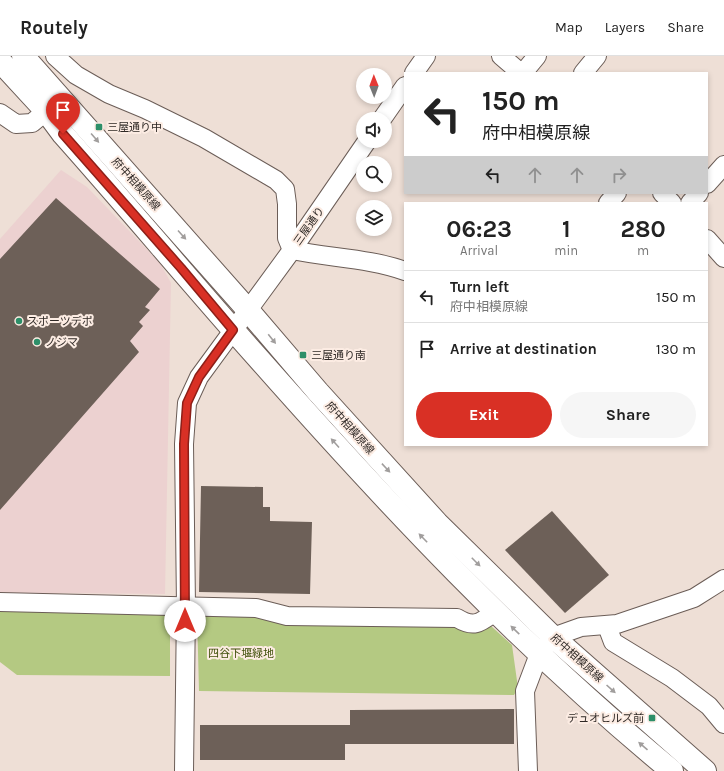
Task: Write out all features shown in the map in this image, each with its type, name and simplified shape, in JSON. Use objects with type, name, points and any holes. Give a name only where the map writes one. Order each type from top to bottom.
[{"type":"main road","name":"府中相模原線","points":[[23,56],[53,105],[233,330],[396,510],[567,681],[672,771]]},
{"type":"main road","name":"府中相模原線","points":[[0,61],[53,105],[247,309],[318,392],[427,512],[553,638],[705,771]]},
{"type":"street","points":[[55,56],[76,75],[109,94],[145,109],[204,138],[276,180],[285,188],[287,204],[287,238],[292,250],[363,261],[392,267],[404,272]]},
{"type":"street","points":[[415,72],[426,56]]},
{"type":"street","points":[[501,56],[521,72]]},
{"type":"street","points":[[523,72],[537,56]]},
{"type":"street","points":[[584,72],[597,56]]},
{"type":"street","points":[[387,112],[404,87]]},
{"type":"street","points":[[0,113],[16,124],[32,123],[53,105]]},
{"type":"street","name":"三屋通り","points":[[184,771],[186,606],[184,444],[187,403],[199,377],[247,309],[292,250],[362,148]]},
{"type":"street","points":[[708,183],[724,165]]},
{"type":"street","points":[[609,202],[616,194]]},
{"type":"street","points":[[663,194],[671,202]]},
{"type":"street","points":[[691,202],[698,194]]},
{"type":"street","points":[[708,240],[724,258]]},
{"type":"street","points":[[528,771],[525,691],[540,654],[553,638],[581,627],[617,624],[694,598],[724,579]]},
{"type":"street","points":[[0,602],[256,608],[287,616],[456,618],[465,623],[478,624],[496,611]]},
{"type":"street","points":[[607,626],[613,642],[672,678],[709,706],[724,724]]},
{"type":"shaded area","points":[[61,170],[87,187],[160,263],[171,283],[165,594],[64,593],[0,596],[0,239]]},
{"type":"green space","points":[[0,612],[170,612],[170,676],[17,675],[0,662]]},
{"type":"green space","name":"四谷下堰緑地","points":[[197,614],[456,625],[474,631],[487,629],[491,626],[512,645],[518,688],[514,695],[199,691]]},
{"type":"building","points":[[56,198],[160,289],[145,307],[150,310],[139,322],[143,326],[130,341],[139,352],[0,510],[0,259]]},
{"type":"building","points":[[201,486],[263,487],[263,507],[270,507],[270,521],[312,522],[310,594],[199,592]]},
{"type":"building","points":[[552,511],[609,575],[565,613],[505,550]]},
{"type":"building","points":[[514,709],[514,744],[345,744],[345,760],[200,760],[200,725],[350,725],[350,710]]},
{"type":"place","name":"三屋通り中","points":[[99,127]]},
{"type":"place","name":"スポーツデポ","points":[[19,321]]},
{"type":"place","name":"ノジマ","points":[[37,342]]},
{"type":"place","name":"三屋通り南","points":[[303,355]]},
{"type":"place","name":"デュオヒルズ前","points":[[652,718]]},
{"type":"route","points":[[63,134],[214,305],[233,330],[192,389],[185,414],[185,621]]}]
